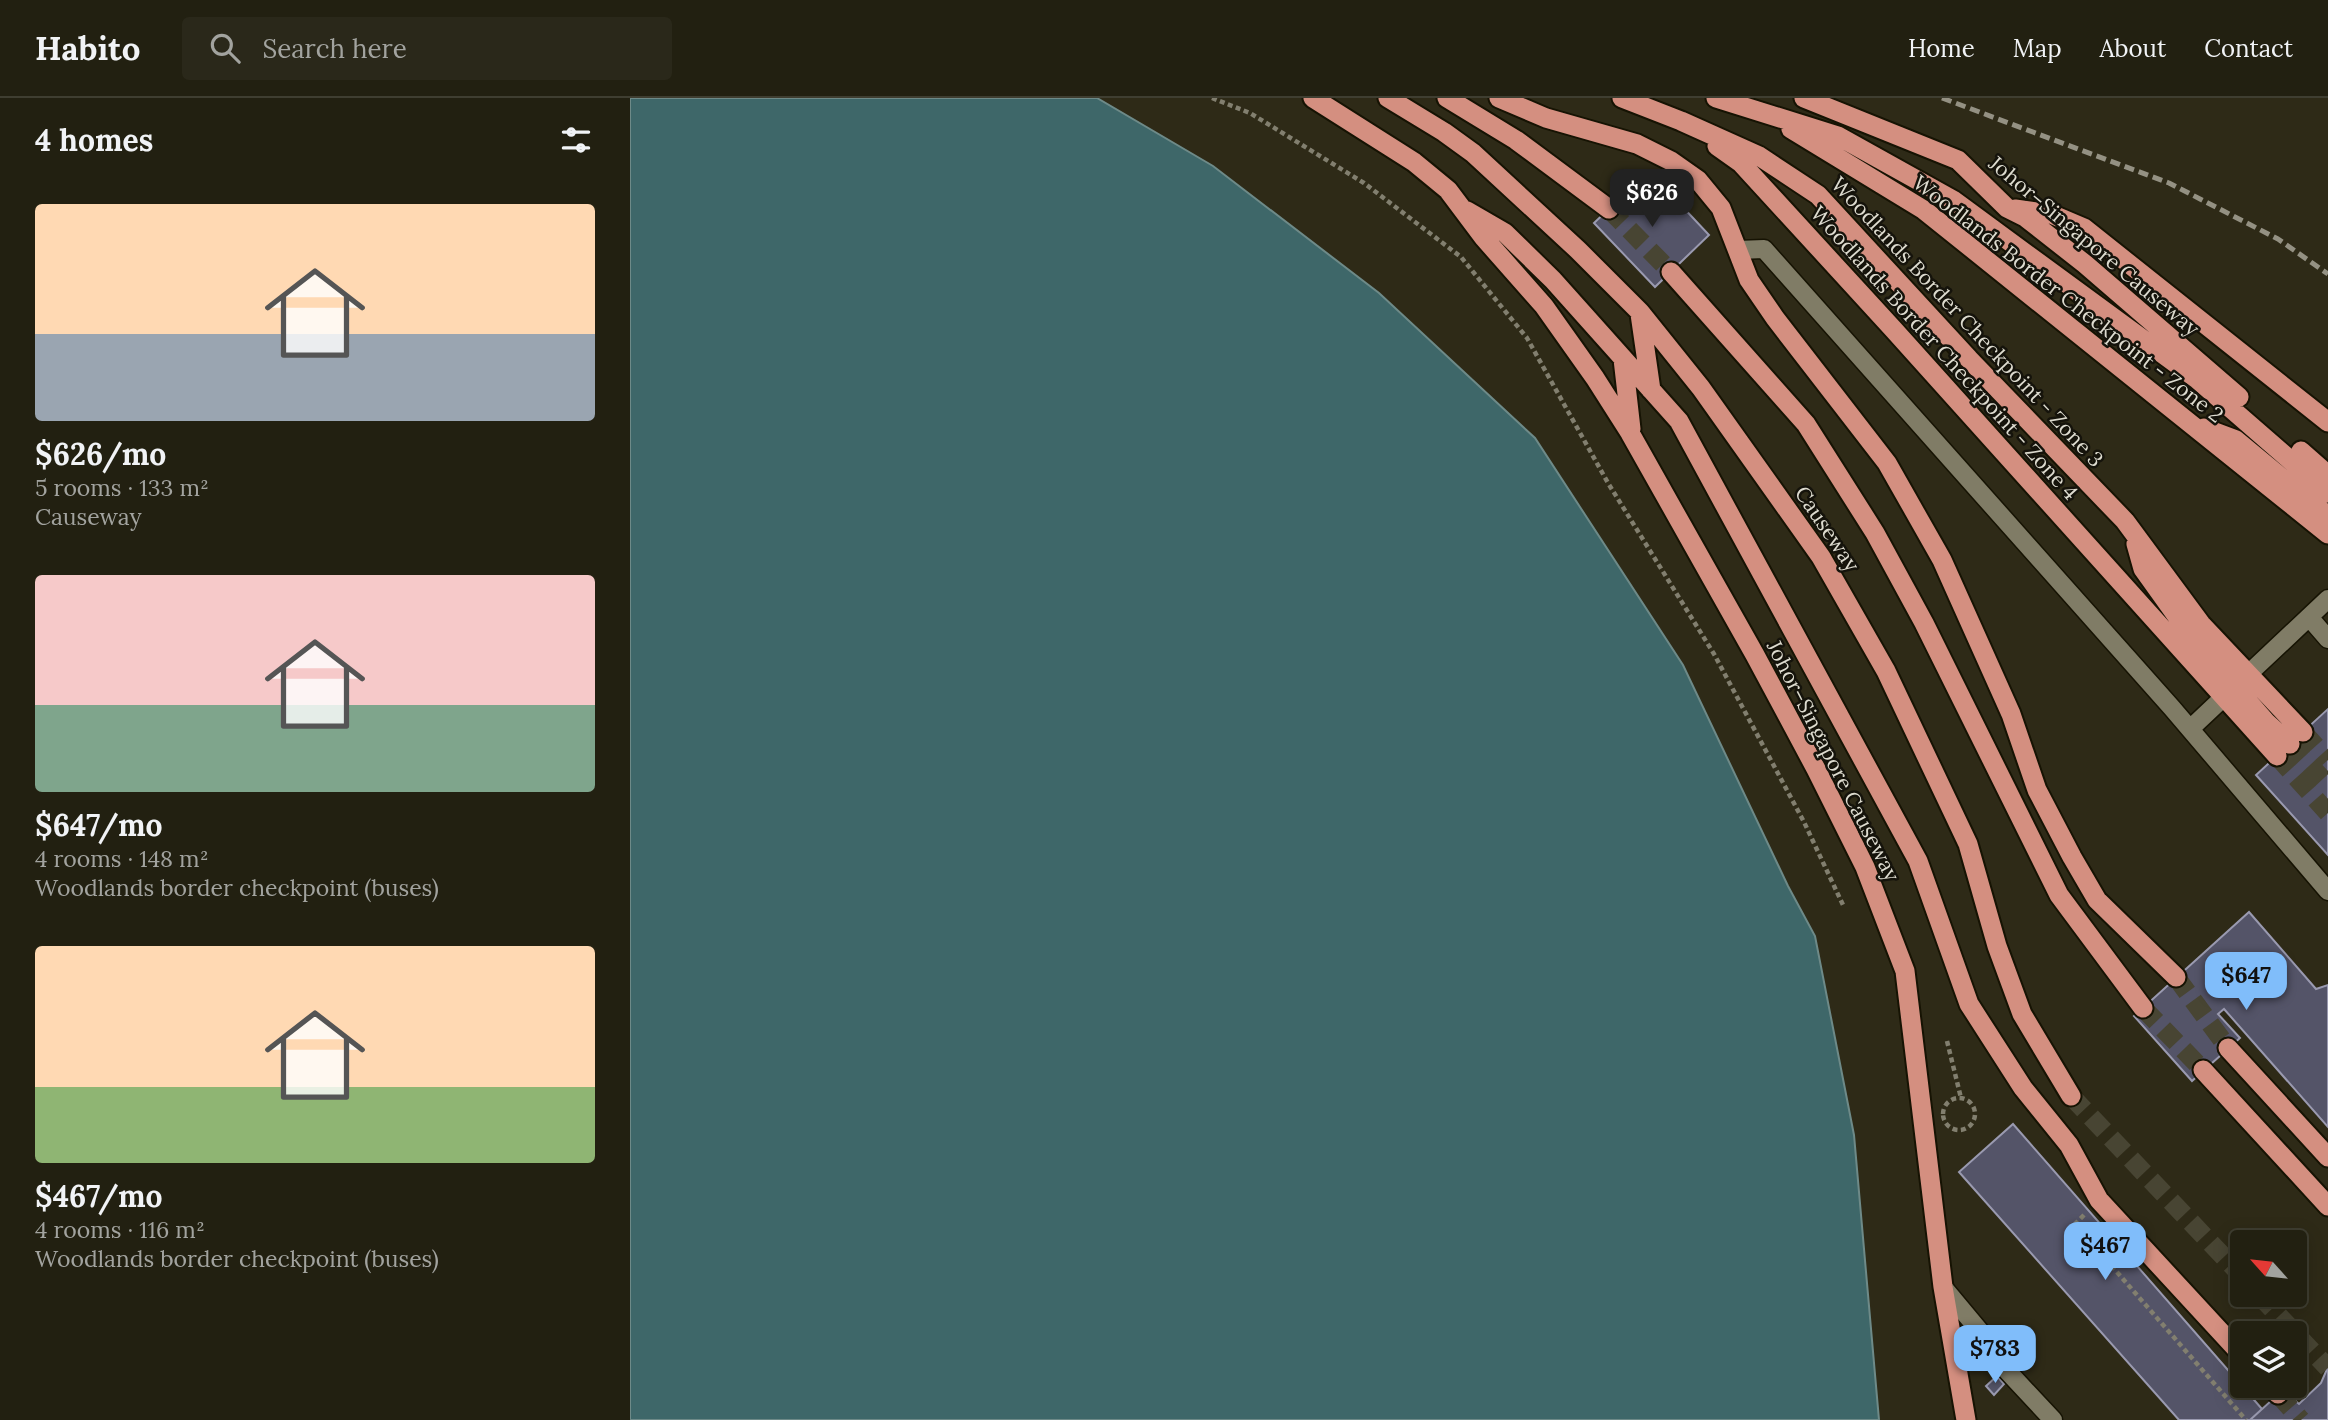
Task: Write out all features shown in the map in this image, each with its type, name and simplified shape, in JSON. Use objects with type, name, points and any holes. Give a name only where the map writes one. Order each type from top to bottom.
[{"type":"highway","name":"Johor–Singapore Causeway","points":[[1313,98],[1414,162],[1448,190],[1483,238],[1544,306],[1595,378],[1632,437],[1755,655],[1865,867],[1905,971],[1944,1287],[1966,1420]]},
{"type":"highway","name":"Causeway","points":[[1388,98],[1474,153],[1640,312],[1701,388],[1821,557],[1886,671],[1968,844],[1997,946],[2022,1014],[2071,1096]]},
{"type":"highway","points":[[1447,98],[1516,141],[1609,209]]},
{"type":"highway","points":[[1499,98],[1546,118],[1637,144],[1671,161],[1698,180],[1721,208],[1749,280],[1886,463],[1942,559],[2011,714],[2038,790],[2091,890],[2097,900],[2176,977]]},
{"type":"highway","points":[[1622,98],[1681,121]]},
{"type":"highway","points":[[1716,98],[1838,136],[1953,200],[2197,379],[2328,493]]},
{"type":"highway","name":"Johor–Singapore Causeway","points":[[1804,98],[1958,160],[2007,208],[2025,218],[2085,264],[2328,475]]},
{"type":"highway","name":"Woodlands Border Checkpoint - Zone 2","points":[[1769,116],[1924,210],[2328,534]]},
{"type":"highway","name":"Woodlands Border Checkpoint - Zone 3","points":[[1681,121],[1759,156],[1818,195],[1969,359],[2125,521],[2201,624],[2235,686],[2290,744],[2235,686]]},
{"type":"highway","name":"Woodlands Border Checkpoint - Zone 4","points":[[1681,121],[1741,163],[2162,629],[2235,686]]},
{"type":"highway","points":[[2007,208],[2051,214],[2084,228],[2328,422]]},
{"type":"highway","points":[[1463,209],[1505,233],[1553,280],[1679,421],[1918,860],[1969,1004],[2023,1088],[2069,1145],[2099,1200],[2230,1342]]},
{"type":"highway","name":"Causeway","points":[[1671,272],[1806,424],[1875,533],[1924,623],[2059,895],[2143,1007]]},
{"type":"highway","points":[[1640,312],[1651,390]]},
{"type":"highway","name":"Johor–Singapore Causeway","points":[[1623,359],[1632,437]]},
{"type":"highway","points":[[2186,421],[2236,440],[2328,516]]},
{"type":"highway","points":[[2228,1048],[2328,1157]]},
{"type":"highway","points":[[2203,1070],[2328,1206]]},
{"type":"highway","points":[[1961,1386],[1973,1420]]},
{"type":"lane","points":[[1738,250],[1764,249],[2190,729],[2328,891]]},
{"type":"lane","points":[[2190,729],[2328,599]]},
{"type":"lane","points":[[2309,617],[2328,639]]},
{"type":"lane","points":[[1944,1287],[1983,1335],[1999,1362],[2053,1420]]},
{"type":"path","points":[[1212,98],[1250,113],[1364,183],[1461,257],[1527,338],[1608,483],[1714,654],[1804,822],[1843,905]]},
{"type":"path","points":[[1947,1041],[1961,1098],[1971,1103],[1975,1113],[1970,1126],[1960,1131],[1944,1123],[1942,1112],[1950,1100],[1961,1098]]},
{"type":"path","points":[[2099,1200],[2075,1224],[2246,1420]]},
{"type":"water","points":[[630,98],[1097,98],[1213,166],[1379,293],[1535,438],[1683,665],[1788,886],[1815,936],[1854,1135],[1879,1420],[630,1420]]},
{"type":"building","points":[[1649,171],[1709,235],[1655,287],[1594,223]]},
{"type":"building","points":[[2328,709],[2328,855],[2256,775]]},
{"type":"building","points":[[2249,912],[2316,989],[2328,985],[2328,1127],[2224,1009],[2218,1014],[2240,1038],[2192,1081],[2134,1016]]},
{"type":"building","points":[[2013,1124],[2230,1372],[2230,1398],[2252,1398],[2262,1409],[2250,1420],[2179,1420],[1959,1172]]},
{"type":"building","points":[[2328,1367],[2328,1420],[2250,1420],[2274,1398],[2292,1398],[2299,1404],[2321,1383]]},
{"type":"building","points":[[1997,1376],[2004,1384],[1994,1395],[1986,1386]]},
{"type":"tunnel","points":[[1609,209],[1671,272]]},
{"type":"tunnel","points":[[2303,732],[2328,760]]},
{"type":"tunnel","points":[[2290,744],[2328,785]]},
{"type":"tunnel","points":[[2277,756],[2328,813]]},
{"type":"tunnel","points":[[2176,977],[2228,1048]]},
{"type":"tunnel","points":[[2143,1008],[2203,1070]]},
{"type":"tunnel","points":[[2071,1096],[2230,1263]]},
{"type":"tunnel","points":[[2270,1307],[2328,1368]]},
{"type":"tunnel","points":[[2282,1398],[2301,1420]]},
{"type":"railway","points":[[1942,98],[2169,183],[2278,239],[2328,274]]}]
